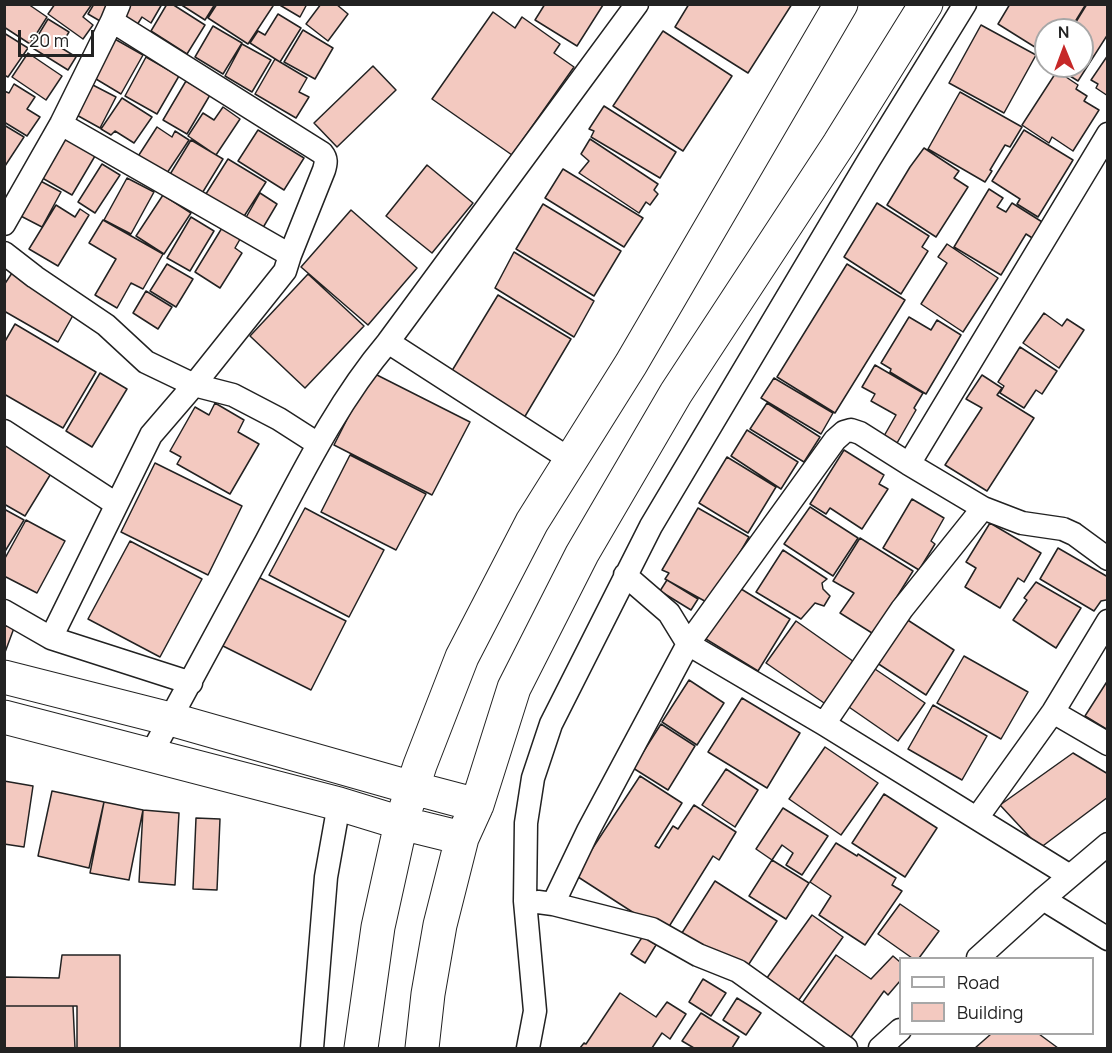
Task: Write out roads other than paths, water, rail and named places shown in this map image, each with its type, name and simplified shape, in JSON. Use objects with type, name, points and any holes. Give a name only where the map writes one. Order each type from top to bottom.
[{"type":"street","points":[[150,756],[318,444],[371,362],[636,4]]},
{"type":"street","points":[[361,1048],[378,927],[401,823],[424,755],[462,657],[532,522],[631,364],[841,4]]},
{"type":"street","points":[[422,1048],[428,994],[440,925],[462,838],[477,805],[514,688],[582,554],[676,393],[839,144],[926,4]]},
{"type":"street","points":[[528,1048],[535,1011],[525,901],[526,823],[533,778],[551,724],[651,526],[869,160],[965,4]]},
{"type":"street","points":[[4,224],[61,124],[116,13],[325,156],[324,170],[285,271],[151,435],[51,638]]},
{"type":"street","points":[[61,124],[290,255]]},
{"type":"street","points":[[909,464],[1107,134]]},
{"type":"street","points":[[839,144],[869,160]]},
{"type":"street","points":[[4,253],[34,277],[106,325],[146,362],[194,385],[233,394],[318,444]]},
{"type":"street","points":[[388,342],[571,460]]},
{"type":"street","points":[[554,904],[588,831],[688,644],[830,447],[844,432],[851,430],[860,433],[983,508],[1022,523],[1063,529],[1074,534],[1107,559]]},
{"type":"street","points":[[4,431],[116,504]]},
{"type":"street","points":[[824,723],[902,609],[983,508]]},
{"type":"street","points":[[625,575],[669,613],[688,644],[824,723],[1070,876]]},
{"type":"street","points":[[4,611],[51,638],[191,683]]},
{"type":"street","points":[[977,818],[1053,712],[1107,621]]},
{"type":"street","points":[[4,677],[170,718],[477,805]]},
{"type":"street","points":[[1053,712],[1107,744]]},
{"type":"street","points":[[4,717],[462,838]]},
{"type":"street","points":[[312,1048],[326,877],[339,804]]},
{"type":"street","points":[[979,957],[1107,844]]},
{"type":"street","points":[[1043,899],[1107,939]]},
{"type":"street","points":[[525,901],[554,904],[652,929],[698,955],[738,971],[846,1048]]},
{"type":"street","points":[[880,1048],[899,1031]]}]
